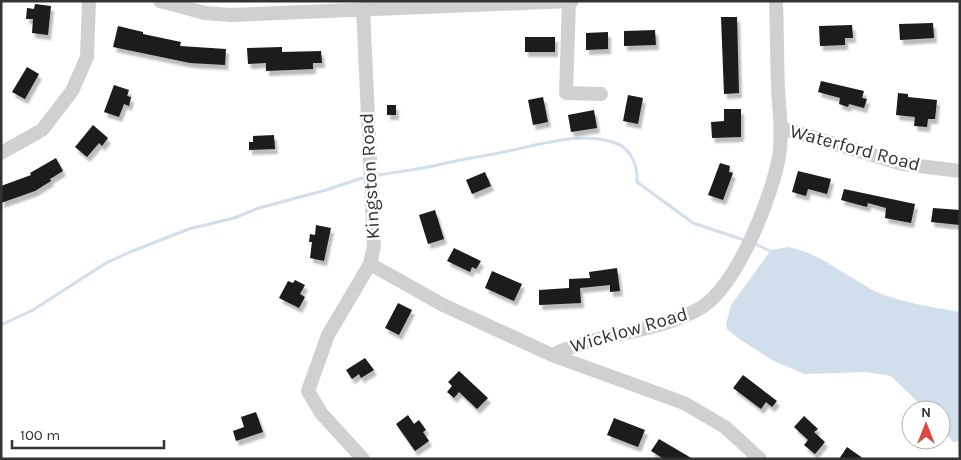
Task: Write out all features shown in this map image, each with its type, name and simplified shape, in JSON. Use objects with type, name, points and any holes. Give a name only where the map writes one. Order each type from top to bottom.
[{"type":"street","points":[[1,153],[42,130],[72,91],[87,57],[89,1]]},
{"type":"street","points":[[160,1],[204,13],[255,14],[363,8],[570,1],[566,93],[602,94]]},
{"type":"street","points":[[255,14],[262,1]]},
{"type":"street","name":"Wicklow Road","points":[[370,264],[449,308],[552,355],[583,342],[656,325],[698,310],[731,278],[755,231],[779,156],[780,128],[776,1]]},
{"type":"street","name":"Kingston Road","points":[[363,8],[374,246],[370,264],[328,335],[308,391],[321,413],[363,459]]},
{"type":"street","name":"Waterford Road","points":[[780,128],[903,164],[960,171]]},
{"type":"street","points":[[552,355],[684,403],[725,427],[760,459]]},
{"type":"water","points":[[788,247],[801,250],[823,260],[866,286],[887,296],[960,312],[960,441],[953,442],[951,440],[951,400],[916,400],[891,376],[866,372],[804,374],[774,361],[739,339],[727,329],[726,324],[731,305],[771,250]]},
{"type":"building","points":[[35,4],[51,6],[48,35],[32,33],[33,19],[26,19],[27,8],[34,9]]},
{"type":"building","points":[[721,17],[737,17],[739,93],[724,94]]},
{"type":"building","points":[[933,23],[934,38],[900,40],[899,24]]},
{"type":"building","points":[[852,25],[853,38],[845,38],[845,45],[820,46],[819,26]]},
{"type":"building","points":[[118,26],[143,32],[143,34],[181,42],[180,46],[226,49],[225,65],[190,63],[113,47]]},
{"type":"building","points":[[655,30],[656,45],[624,46],[624,31]]},
{"type":"building","points":[[608,32],[608,49],[586,50],[586,33]]},
{"type":"building","points":[[525,37],[555,37],[555,52],[525,52]]},
{"type":"building","points":[[282,47],[282,52],[321,51],[322,63],[313,63],[313,69],[266,71],[266,63],[248,64],[247,48]]},
{"type":"building","points":[[27,67],[39,74],[25,99],[12,92]]},
{"type":"building","points":[[821,81],[864,91],[862,98],[867,99],[864,108],[849,104],[848,107],[839,104],[840,98],[818,92]]},
{"type":"building","points":[[114,85],[129,90],[127,96],[131,97],[129,106],[124,104],[119,117],[104,112]]},
{"type":"building","points":[[898,93],[908,94],[908,97],[937,100],[935,119],[928,119],[927,127],[914,126],[915,117],[896,115]]},
{"type":"building","points":[[628,95],[643,98],[638,124],[623,121]]},
{"type":"building","points":[[543,97],[548,122],[533,125],[528,100]]},
{"type":"building","points":[[387,105],[396,105],[396,115],[387,115]]},
{"type":"building","points":[[724,109],[741,109],[741,137],[712,138],[711,122],[724,121]]},
{"type":"building","points":[[594,110],[597,128],[571,132],[568,115]]},
{"type":"building","points":[[93,125],[108,138],[102,146],[99,143],[87,157],[75,147]]},
{"type":"building","points":[[274,135],[275,149],[249,150],[249,142],[253,142],[253,136]]},
{"type":"building","points":[[56,158],[63,171],[50,179],[51,181],[35,191],[1,203],[1,186],[31,175],[30,173]]},
{"type":"building","points":[[720,163],[730,166],[729,172],[733,173],[723,200],[708,195]]},
{"type":"building","points":[[798,171],[831,179],[827,194],[808,189],[806,196],[792,192]]},
{"type":"building","points":[[485,172],[491,186],[472,194],[466,180]]},
{"type":"building","points":[[844,189],[915,204],[911,223],[885,218],[886,208],[868,203],[867,207],[841,200]]},
{"type":"building","points":[[933,208],[960,210],[960,225],[931,222]]},
{"type":"building","points":[[435,210],[444,239],[428,244],[419,215]]},
{"type":"building","points":[[316,225],[331,228],[324,261],[310,258],[312,242],[309,242],[310,234],[315,235]]},
{"type":"building","points":[[454,248],[481,261],[476,269],[472,267],[470,272],[447,261]]},
{"type":"building","points":[[617,268],[620,291],[610,292],[610,285],[580,288],[581,303],[539,305],[539,290],[569,288],[569,279],[590,278],[589,272]]},
{"type":"building","points":[[492,271],[522,284],[514,301],[485,288]]},
{"type":"building","points":[[295,280],[305,285],[300,294],[305,297],[299,308],[279,298],[288,281],[293,283]]},
{"type":"building","points":[[398,303],[412,310],[399,335],[385,328]]},
{"type":"building","points":[[365,358],[374,370],[361,378],[359,374],[352,379],[346,370]]},
{"type":"building","points":[[459,371],[488,398],[477,409],[459,392],[454,398],[447,392],[452,386],[448,382]]},
{"type":"building","points":[[743,375],[777,401],[772,407],[766,402],[761,409],[733,388]]},
{"type":"building","points":[[256,412],[263,432],[236,441],[233,431],[244,427],[241,417]]},
{"type":"building","points":[[408,415],[414,424],[419,420],[426,430],[423,432],[429,441],[415,451],[396,424]]},
{"type":"building","points":[[804,416],[818,429],[814,432],[825,442],[815,454],[804,445],[808,440],[794,427]]},
{"type":"building","points":[[614,418],[645,430],[638,447],[607,435]]},
{"type":"building","points":[[659,439],[693,459],[664,459],[651,451]]},
{"type":"building","points":[[847,447],[864,459],[839,459]]},
{"type":"waterway","points":[[379,175],[429,167],[552,142],[580,138],[606,140],[618,144],[627,150],[635,165],[637,182],[693,223],[747,241]]},
{"type":"waterway","points":[[1,325],[33,310],[106,263],[130,252],[189,229],[234,218],[259,208],[362,178]]},
{"type":"waterway","points":[[753,243],[772,252]]}]
